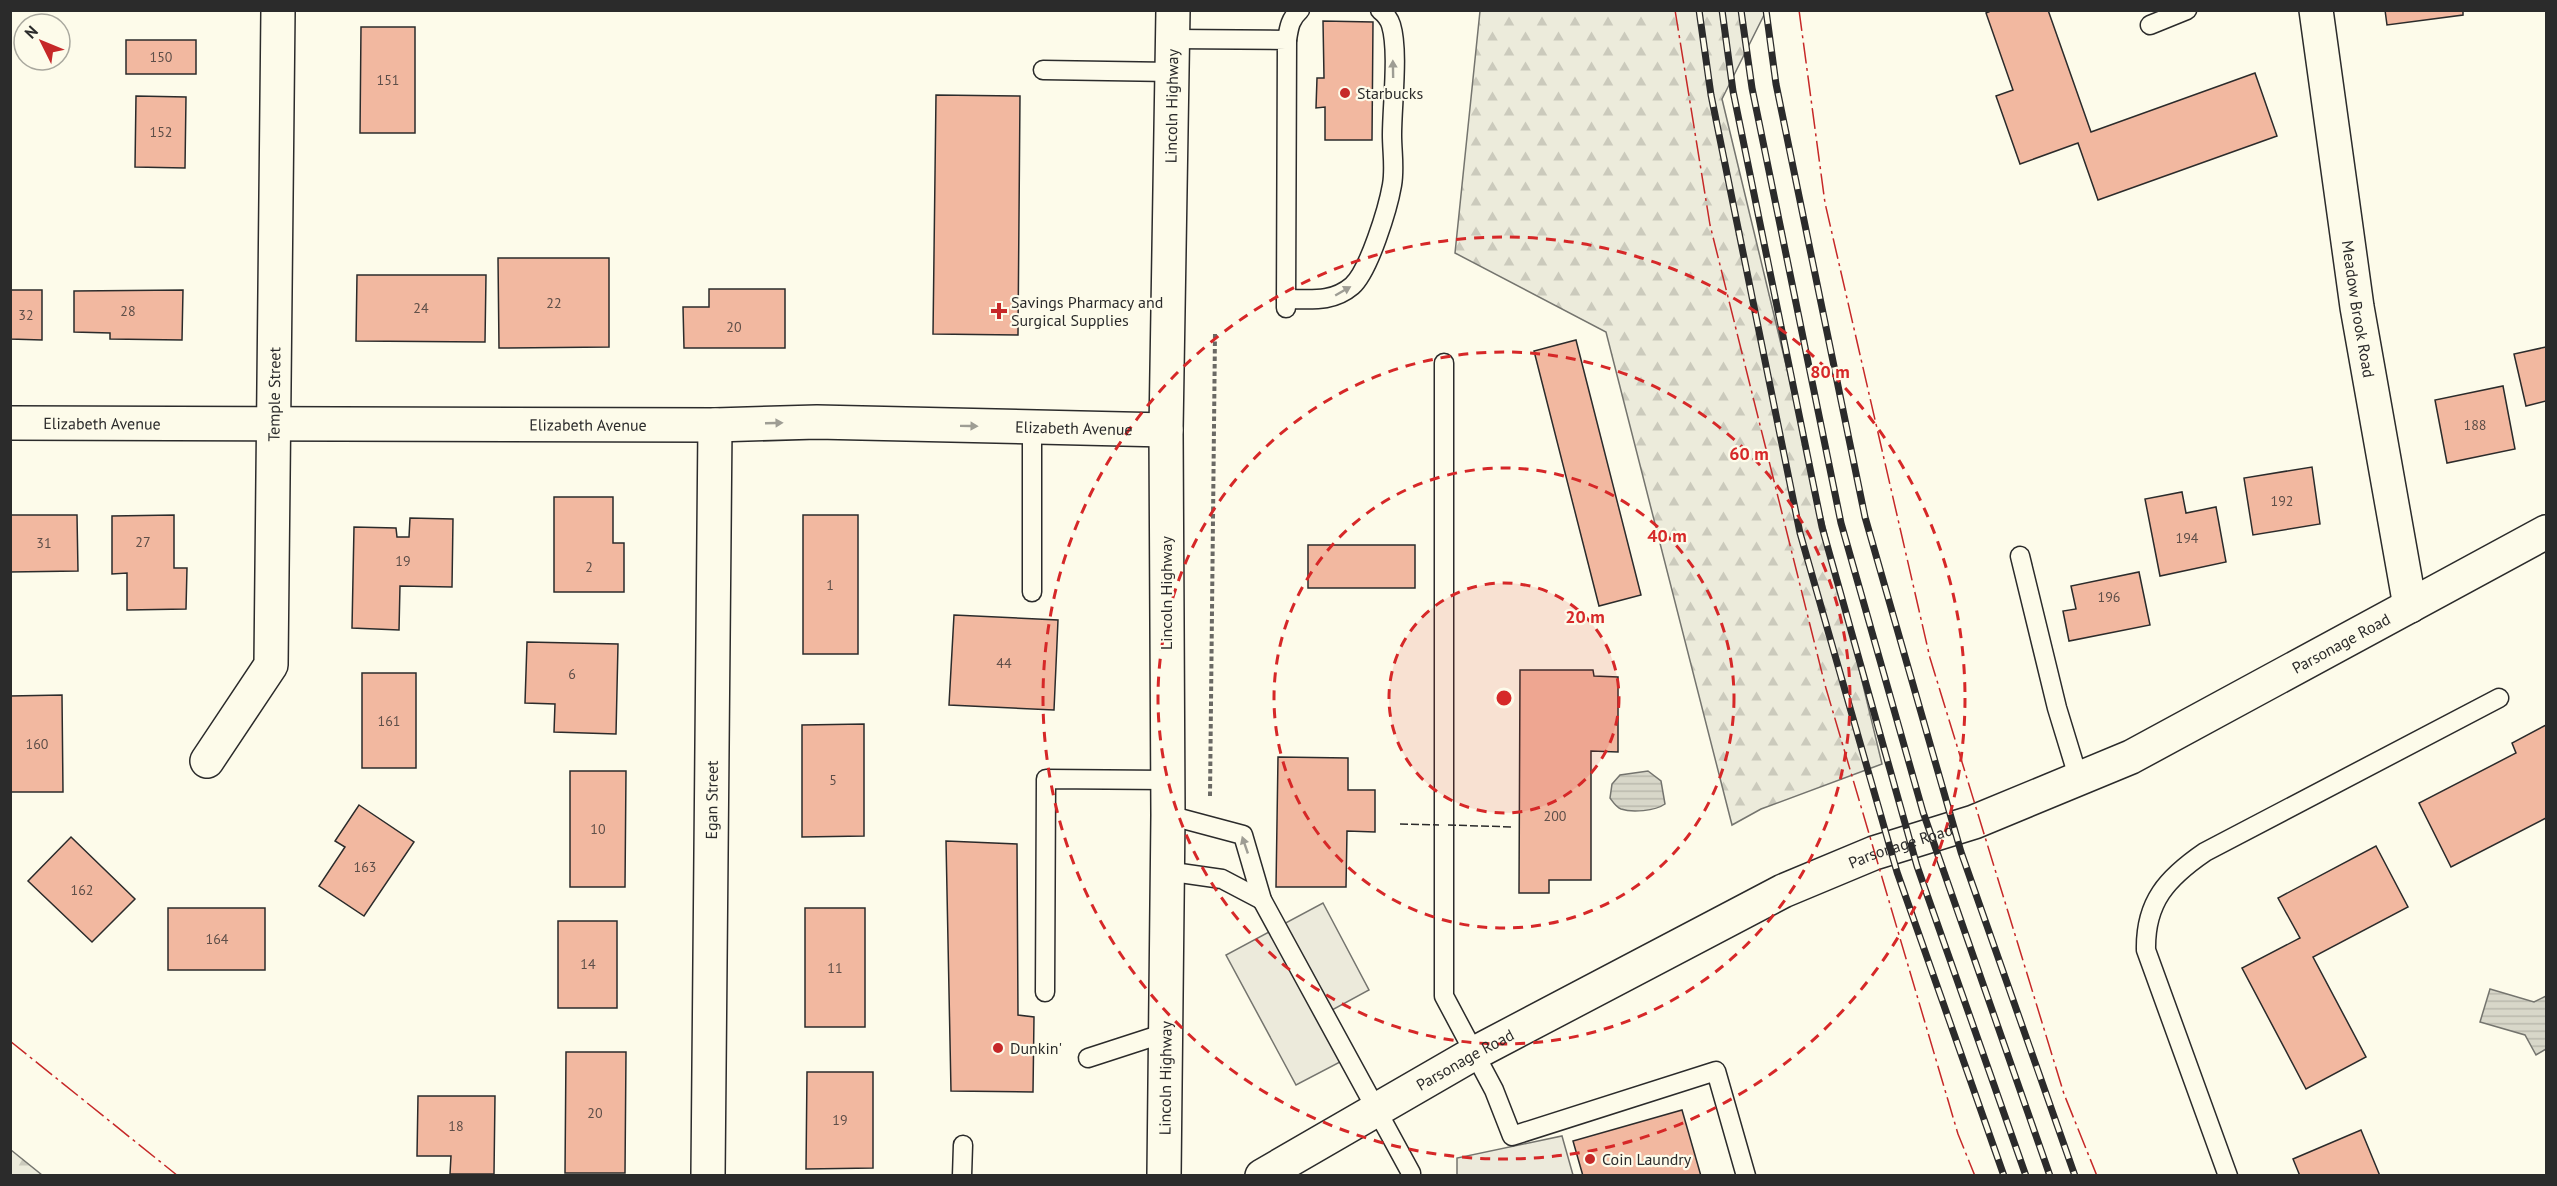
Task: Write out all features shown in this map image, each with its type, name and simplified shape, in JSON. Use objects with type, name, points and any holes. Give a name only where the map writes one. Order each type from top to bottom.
[{"type":"street","name":"Temple Street","points":[[207,761],[271,665],[278,10]]},
{"type":"street","name":"Meadow Brook Road","points":[[2316,10],[2357,307],[2409,606]]},
{"type":"street","name":"Lincoln Highway","points":[[1164,1176],[1168,815],[1166,430],[1172,25]]},
{"type":"street","name":"Elizabeth Avenue","points":[[10,423],[715,425],[817,422],[1166,430]]},
{"type":"street","name":"Egan Street","points":[[708,1176],[715,425]]},
{"type":"street","name":"Parsonage Road","points":[[1262,1176],[1376,1108],[1473,1054],[1783,891],[1874,853],[1974,822],[2132,757],[2409,606],[2539,542]]},
{"type":"lane","points":[[1300,10],[1293,17],[1289,26],[1287,40],[1286,304],[1325,300],[1352,286],[1361,275],[1388,205],[1395,170],[1392,151],[1394,66],[1391,25],[1387,16],[1380,10]]},
{"type":"lane","points":[[2150,25],[2187,10]]},
{"type":"lane","points":[[1172,25],[1287,40]]},
{"type":"lane","points":[[1043,70],[1173,72]]},
{"type":"lane","points":[[1444,363],[1444,996],[1494,1090],[1512,1136],[1716,1071],[1746,1176]]},
{"type":"lane","points":[[1032,427],[1032,592]]},
{"type":"lane","points":[[2020,556],[2057,708],[2079,780]]},
{"type":"lane","points":[[2228,1176],[2145,950],[2145,928],[2152,908],[2164,886],[2183,867],[2205,852],[2499,698]]},
{"type":"lane","points":[[1045,992],[1046,779],[1167,780]]},
{"type":"lane","points":[[1168,815],[1243,835],[1262,900],[1411,1173]]},
{"type":"lane","points":[[1166,871],[1222,879],[1262,900]]},
{"type":"lane","points":[[1088,1058],[1165,1033]]},
{"type":"lane","points":[[962,1176],[963,1146]]},
{"type":"path","points":[[1210,798],[1215,334]]},
{"type":"green space","points":[[1480,11],[1766,11],[1722,99],[1882,764],[1761,809],[1732,825],[1606,332],[1455,253]]},
{"type":"green space","points":[[11,1150],[42,1175],[11,1175]]},
{"type":"shaded area","points":[[1648,771],[1661,781],[1665,804],[1650,810],[1637,811],[1618,807],[1610,798],[1612,784],[1620,775]]},
{"type":"shaded area","points":[[1323,903],[1369,990],[1319,1017],[1342,1061],[1296,1085],[1226,955]]},
{"type":"shaded area","points":[[2490,989],[2534,1002],[2546,996],[2546,1049],[2536,1055],[2525,1035],[2480,1022]]},
{"type":"shaded area","points":[[1562,1136],[1573,1175],[1457,1175],[1457,1158]]},
{"type":"building","points":[[1993,10],[2048,10],[2091,132],[2255,73],[2277,136],[2098,200],[2078,143],[2020,164],[1996,96],[2013,90],[1986,13]]},
{"type":"building","points":[[2385,10],[2463,10],[2463,15],[2387,25]]},
{"type":"building","name":"Starbucks","points":[[1323,21],[1373,22],[1372,140],[1325,140],[1325,107],[1316,108],[1317,78],[1324,78]]},
{"type":"building","points":[[361,27],[415,27],[415,133],[360,133]]},
{"type":"building","points":[[126,40],[196,40],[196,74],[126,74]]},
{"type":"building","points":[[936,95],[1020,96],[1018,335],[933,334]]},
{"type":"building","points":[[136,96],[186,97],[185,168],[135,167]]},
{"type":"building","points":[[498,258],[609,258],[609,347],[499,348]]},
{"type":"building","points":[[357,275],[486,275],[485,342],[356,341]]},
{"type":"building","points":[[709,289],[785,289],[785,348],[684,348],[683,307],[709,307]]},
{"type":"building","points":[[10,290],[42,290],[42,340],[10,339]]},
{"type":"building","points":[[183,290],[182,340],[110,339],[110,333],[74,332],[74,291]]},
{"type":"building","points":[[1576,340],[1641,595],[1599,606],[1534,351]]},
{"type":"building","points":[[2546,347],[2546,401],[2526,406],[2514,354]]},
{"type":"building","points":[[2503,386],[2515,449],[2447,463],[2435,400]]},
{"type":"building","points":[[2312,467],[2320,524],[2253,535],[2244,478]]},
{"type":"building","points":[[2182,492],[2186,513],[2216,507],[2226,562],[2160,576],[2145,499]]},
{"type":"building","points":[[554,497],[613,497],[613,543],[624,543],[624,592],[554,592]]},
{"type":"building","points":[[10,515],[77,515],[78,571],[10,572]]},
{"type":"building","points":[[174,515],[174,568],[187,568],[186,609],[127,610],[127,573],[112,574],[112,516]]},
{"type":"building","points":[[803,515],[858,515],[858,654],[803,654]]},
{"type":"building","points":[[410,518],[453,519],[452,587],[400,586],[399,630],[352,628],[354,527],[396,528],[397,537],[409,537]]},
{"type":"building","points":[[1308,545],[1415,545],[1415,588],[1308,588]]},
{"type":"building","points":[[2139,572],[2150,625],[2069,641],[2063,611],[2076,609],[2071,586]]},
{"type":"building","points":[[954,615],[1058,620],[1054,710],[949,705]]},
{"type":"building","points":[[527,642],[618,644],[616,734],[554,732],[555,704],[525,703]]},
{"type":"building","points":[[1520,670],[1593,670],[1594,676],[1618,677],[1618,752],[1591,751],[1591,880],[1549,880],[1549,893],[1519,893]]},
{"type":"building","points":[[362,673],[416,673],[416,768],[362,768]]},
{"type":"building","points":[[62,695],[63,792],[10,792],[10,696]]},
{"type":"building","points":[[864,724],[864,836],[802,837],[802,725]]},
{"type":"building","points":[[2546,725],[2546,818],[2451,867],[2419,803],[2516,753],[2512,743]]},
{"type":"building","points":[[1278,757],[1348,758],[1348,790],[1375,790],[1375,832],[1347,831],[1346,887],[1276,887]]},
{"type":"building","points":[[570,771],[626,771],[625,887],[570,887]]},
{"type":"building","points":[[359,805],[414,842],[364,916],[319,886],[345,847],[335,841]]},
{"type":"building","points":[[71,837],[135,899],[92,942],[28,881]]},
{"type":"building","points":[[946,841],[1017,844],[1018,1015],[1034,1017],[1033,1092],[951,1091]]},
{"type":"building","points":[[2376,846],[2408,907],[2313,957],[2366,1057],[2306,1089],[2242,968],[2300,938],[2278,898]]},
{"type":"building","points":[[168,908],[265,908],[265,970],[168,970]]},
{"type":"building","points":[[805,908],[865,908],[865,1027],[805,1027]]},
{"type":"building","points":[[558,921],[617,921],[617,1008],[558,1008]]},
{"type":"building","points":[[566,1052],[626,1052],[625,1173],[565,1173]]},
{"type":"building","points":[[807,1072],[873,1072],[873,1168],[806,1169]]},
{"type":"building","points":[[418,1096],[495,1096],[494,1174],[450,1174],[451,1156],[417,1156]]},
{"type":"building","points":[[1682,1110],[1701,1176],[1583,1176],[1573,1141]]},
{"type":"building","points":[[2361,1130],[2380,1176],[2300,1176],[2293,1159]]},
{"type":"railway","points":[[1699,10],[1711,95],[1800,533],[1897,872],[2004,1176]]},
{"type":"railway","points":[[1722,10],[1733,91],[1822,527],[1917,866],[2026,1176]]},
{"type":"railway","points":[[1741,10],[1752,88],[1841,523],[1923,812],[2050,1176]]},
{"type":"railway","points":[[1766,10],[1776,84],[1865,517],[1961,852],[2075,1176]]},
{"type":"fence","points":[[1400,824],[1439,825]]},
{"type":"fence","points":[[1448,825],[1512,827]]},
{"type":"power","points":[[1675,10],[1710,225],[1825,685],[1958,1134],[1975,1176]]},
{"type":"power","points":[[1799,10],[1825,203],[1930,658],[2064,1094],[2097,1176]]},
{"type":"power","points":[[10,1041],[178,1176]]},
{"type":"place","name":"Starbucks","points":[[1345,93]]},
{"type":"place","name":"Savings Pharmacy and Surgical Supplies","points":[[999,311]]},
{"type":"place","name":"Dunkin'","points":[[998,1048]]},
{"type":"place","name":"Coin Laundry","points":[[1590,1159]]}]
